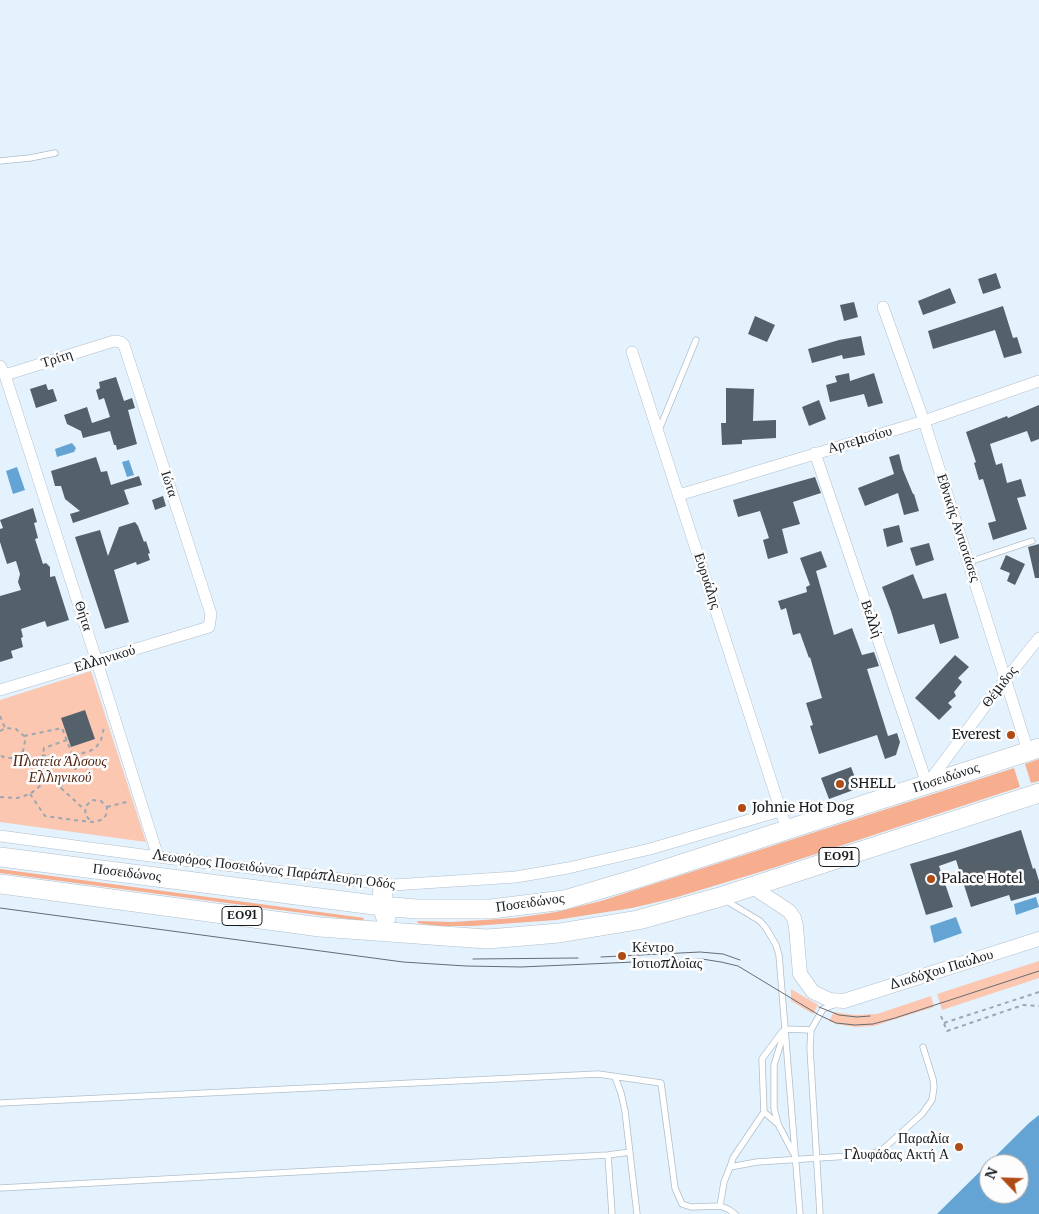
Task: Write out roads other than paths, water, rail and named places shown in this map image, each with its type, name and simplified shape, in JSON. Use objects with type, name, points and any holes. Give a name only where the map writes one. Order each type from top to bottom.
[{"type":"highway","name":"Ποσειδώνος","points":[[0,857],[382,906],[491,909],[564,900],[636,879],[1034,750]]},
{"type":"highway","name":"Ποσειδώνος","points":[[0,884],[320,927],[486,939],[558,933],[638,920],[720,897],[1039,793]]},
{"type":"highway","points":[[383,885],[382,906],[392,933]]},
{"type":"street","name":"Εθνικής Αντιοτάσες","points":[[883,307],[924,421],[1006,679],[1034,750]]},
{"type":"street","name":"Τρίτη","points":[[2,370],[114,341],[121,342]]},
{"type":"street","name":"Ιώτα","points":[[121,342],[124,345],[211,614],[210,627]]},
{"type":"street","name":"Ευρυάλης","points":[[632,352],[787,830]]},
{"type":"street","name":"Θήτα","points":[[2,370],[158,857]]},
{"type":"street","name":"Αρτεμισίου","points":[[679,495],[924,421],[1039,381]]},
{"type":"street","name":"Βελλή","points":[[815,453],[927,784]]},
{"type":"street","name":"Ελληνικού","points":[[0,690],[210,627]]},
{"type":"street","name":"Θέμιδος","points":[[927,784],[1039,638]]},
{"type":"street","name":"Λεωφόρος Ποσειδώνος Παράπλευρη Οδός","points":[[0,836],[383,885],[516,877],[568,868],[650,849],[780,811]]},
{"type":"street","points":[[751,886],[789,911],[794,918],[800,974],[807,986],[821,997],[844,1001]]},
{"type":"street","name":"Διαδόχου Παύλου","points":[[844,1001],[1039,939]]},
{"type":"lane","points":[[0,161],[55,153]]},
{"type":"lane","points":[[658,433],[696,340]]},
{"type":"lane","points":[[969,562],[1032,541]]},
{"type":"lane","points":[[720,897],[760,921],[771,936],[779,955],[800,1214]]},
{"type":"lane","points":[[820,1214],[810,1048],[811,1030],[823,1010],[844,1001]]},
{"type":"lane","points":[[785,1029],[811,1030]]},
{"type":"lane","points":[[720,1206],[724,1182],[733,1158],[764,1112],[762,1059],[785,1029]]},
{"type":"lane","points":[[785,1029],[774,1065],[774,1108],[778,1124],[797,1160]]},
{"type":"lane","points":[[730,1167],[757,1162],[866,1156],[880,1151],[922,1114],[932,1100],[934,1087],[923,1047]]},
{"type":"lane","points":[[0,1103],[598,1074],[615,1076],[661,1083],[675,1188],[680,1201],[686,1206],[691,1207],[720,1206],[735,1214]]},
{"type":"lane","points":[[615,1076],[625,1111],[637,1214]]},
{"type":"lane","points":[[764,1112],[778,1124]]},
{"type":"lane","points":[[0,1188],[608,1155],[630,1152]]},
{"type":"lane","points":[[608,1155],[612,1214]]},
{"type":"water","points":[[72,443],[76,448],[74,452],[57,457],[55,449]]},
{"type":"water","points":[[129,460],[134,475],[127,477],[122,462]]},
{"type":"water","points":[[17,467],[25,490],[13,494],[6,471]]},
{"type":"water","points":[[1036,897],[1039,907],[1016,915],[1014,904]]},
{"type":"water","points":[[956,917],[962,933],[934,943],[930,926]]},
{"type":"water","points":[[1039,1115],[1039,1214],[937,1214],[979,1172],[979,1204],[1029,1204],[1029,1154],[998,1154]]},
{"type":"tram line","points":[[0,908],[403,962],[521,967],[702,959],[738,966],[819,1015],[836,1023],[855,1025],[873,1024],[895,1018],[1039,971]]},
{"type":"tram line","points":[[601,957],[700,952],[723,954],[740,960]]},
{"type":"tram line","points":[[473,959],[578,958]]},
{"type":"tram line","points":[[819,1007],[839,1015],[870,1016]]},
{"type":"place","name":"Everest","points":[[1011,735]]},
{"type":"place","name":"SHELL","points":[[840,784]]},
{"type":"place","name":"Johnie Hot Dog","points":[[742,808]]},
{"type":"place","name":"Palace Hotel","points":[[931,879]]},
{"type":"place","name":"Κέντρο Ιστιοπλοΐας","points":[[622,956]]},
{"type":"place","name":"Παραλία Γλυφάδας Ακτή Α","points":[[959,1147]]},
{"type":"park label","name":"Πλατεία Άλσους Ελληνικού","points":[[60,770]]}]
